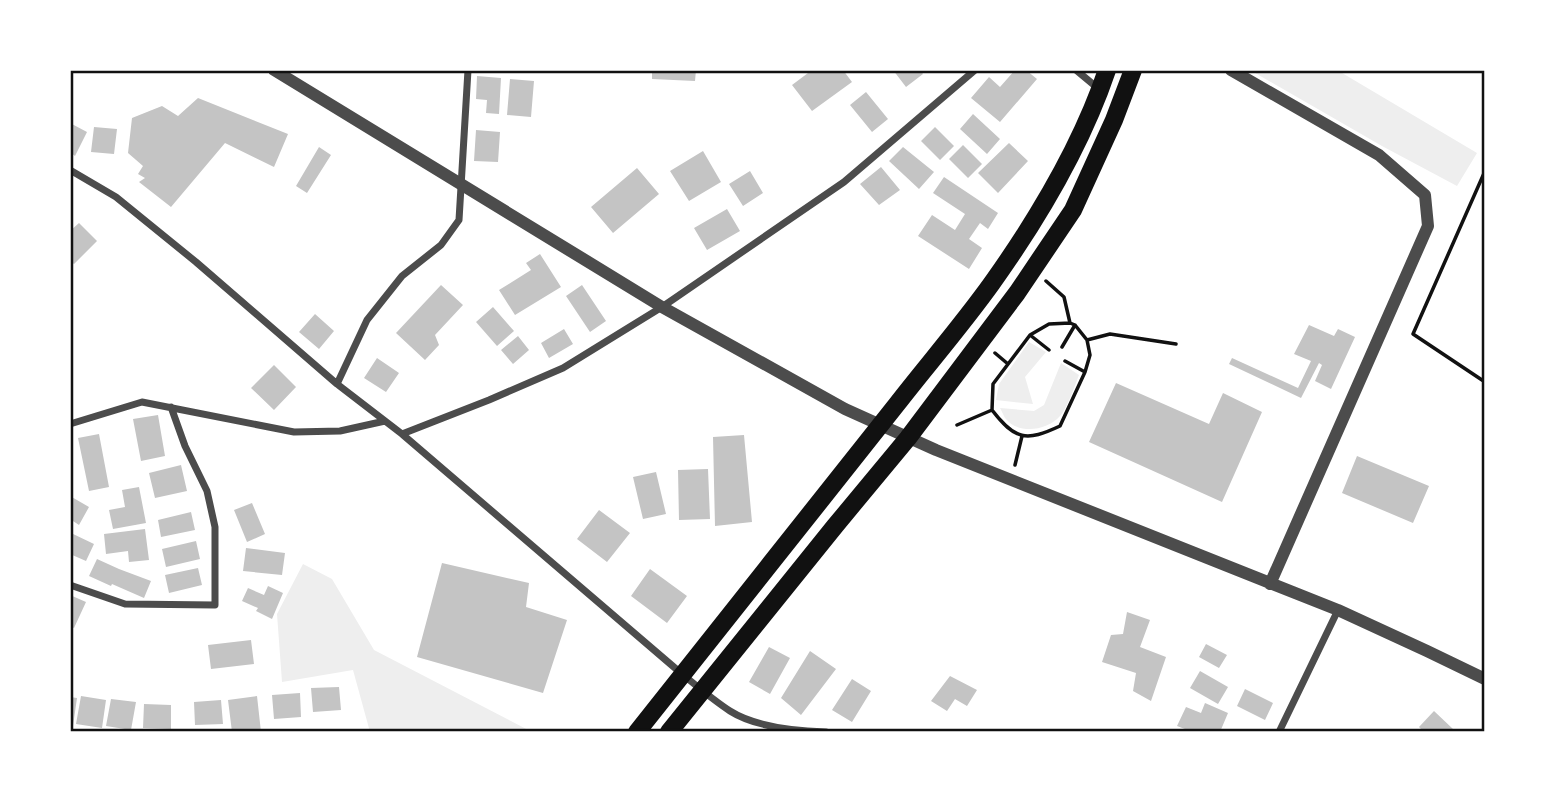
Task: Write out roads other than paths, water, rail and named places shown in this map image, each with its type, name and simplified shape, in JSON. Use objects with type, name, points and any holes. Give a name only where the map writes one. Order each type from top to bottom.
[{"type":"highway","points":[[637,732],[991,285],[1040,212],[1068,163],[1107,70]]},
{"type":"highway","points":[[669,732],[908,438],[1017,293],[1073,210],[1114,120],[1133,70]]},
{"type":"street","points":[[274,70],[663,307],[845,409],[908,438],[1338,610],[1485,679]]},
{"type":"street","points":[[337,384],[367,320],[402,276],[441,245],[459,220],[468,70]]},
{"type":"street","points":[[402,434],[563,369],[663,307],[844,182],[975,70]]},
{"type":"street","points":[[1076,70],[1100,90]]},
{"type":"street","points":[[1231,70],[1379,155],[1425,195],[1428,226],[1269,584]]},
{"type":"street","points":[[70,170],[116,197],[196,262],[337,384],[402,434],[682,674],[731,712],[747,719],[798,730],[826,732]]},
{"type":"street","points":[[70,424],[142,402],[294,432],[340,431],[385,421]]},
{"type":"street","points":[[70,585],[125,604],[215,606],[215,527],[207,491],[185,446],[171,407]]},
{"type":"street","points":[[1279,732],[1338,610]]}]
